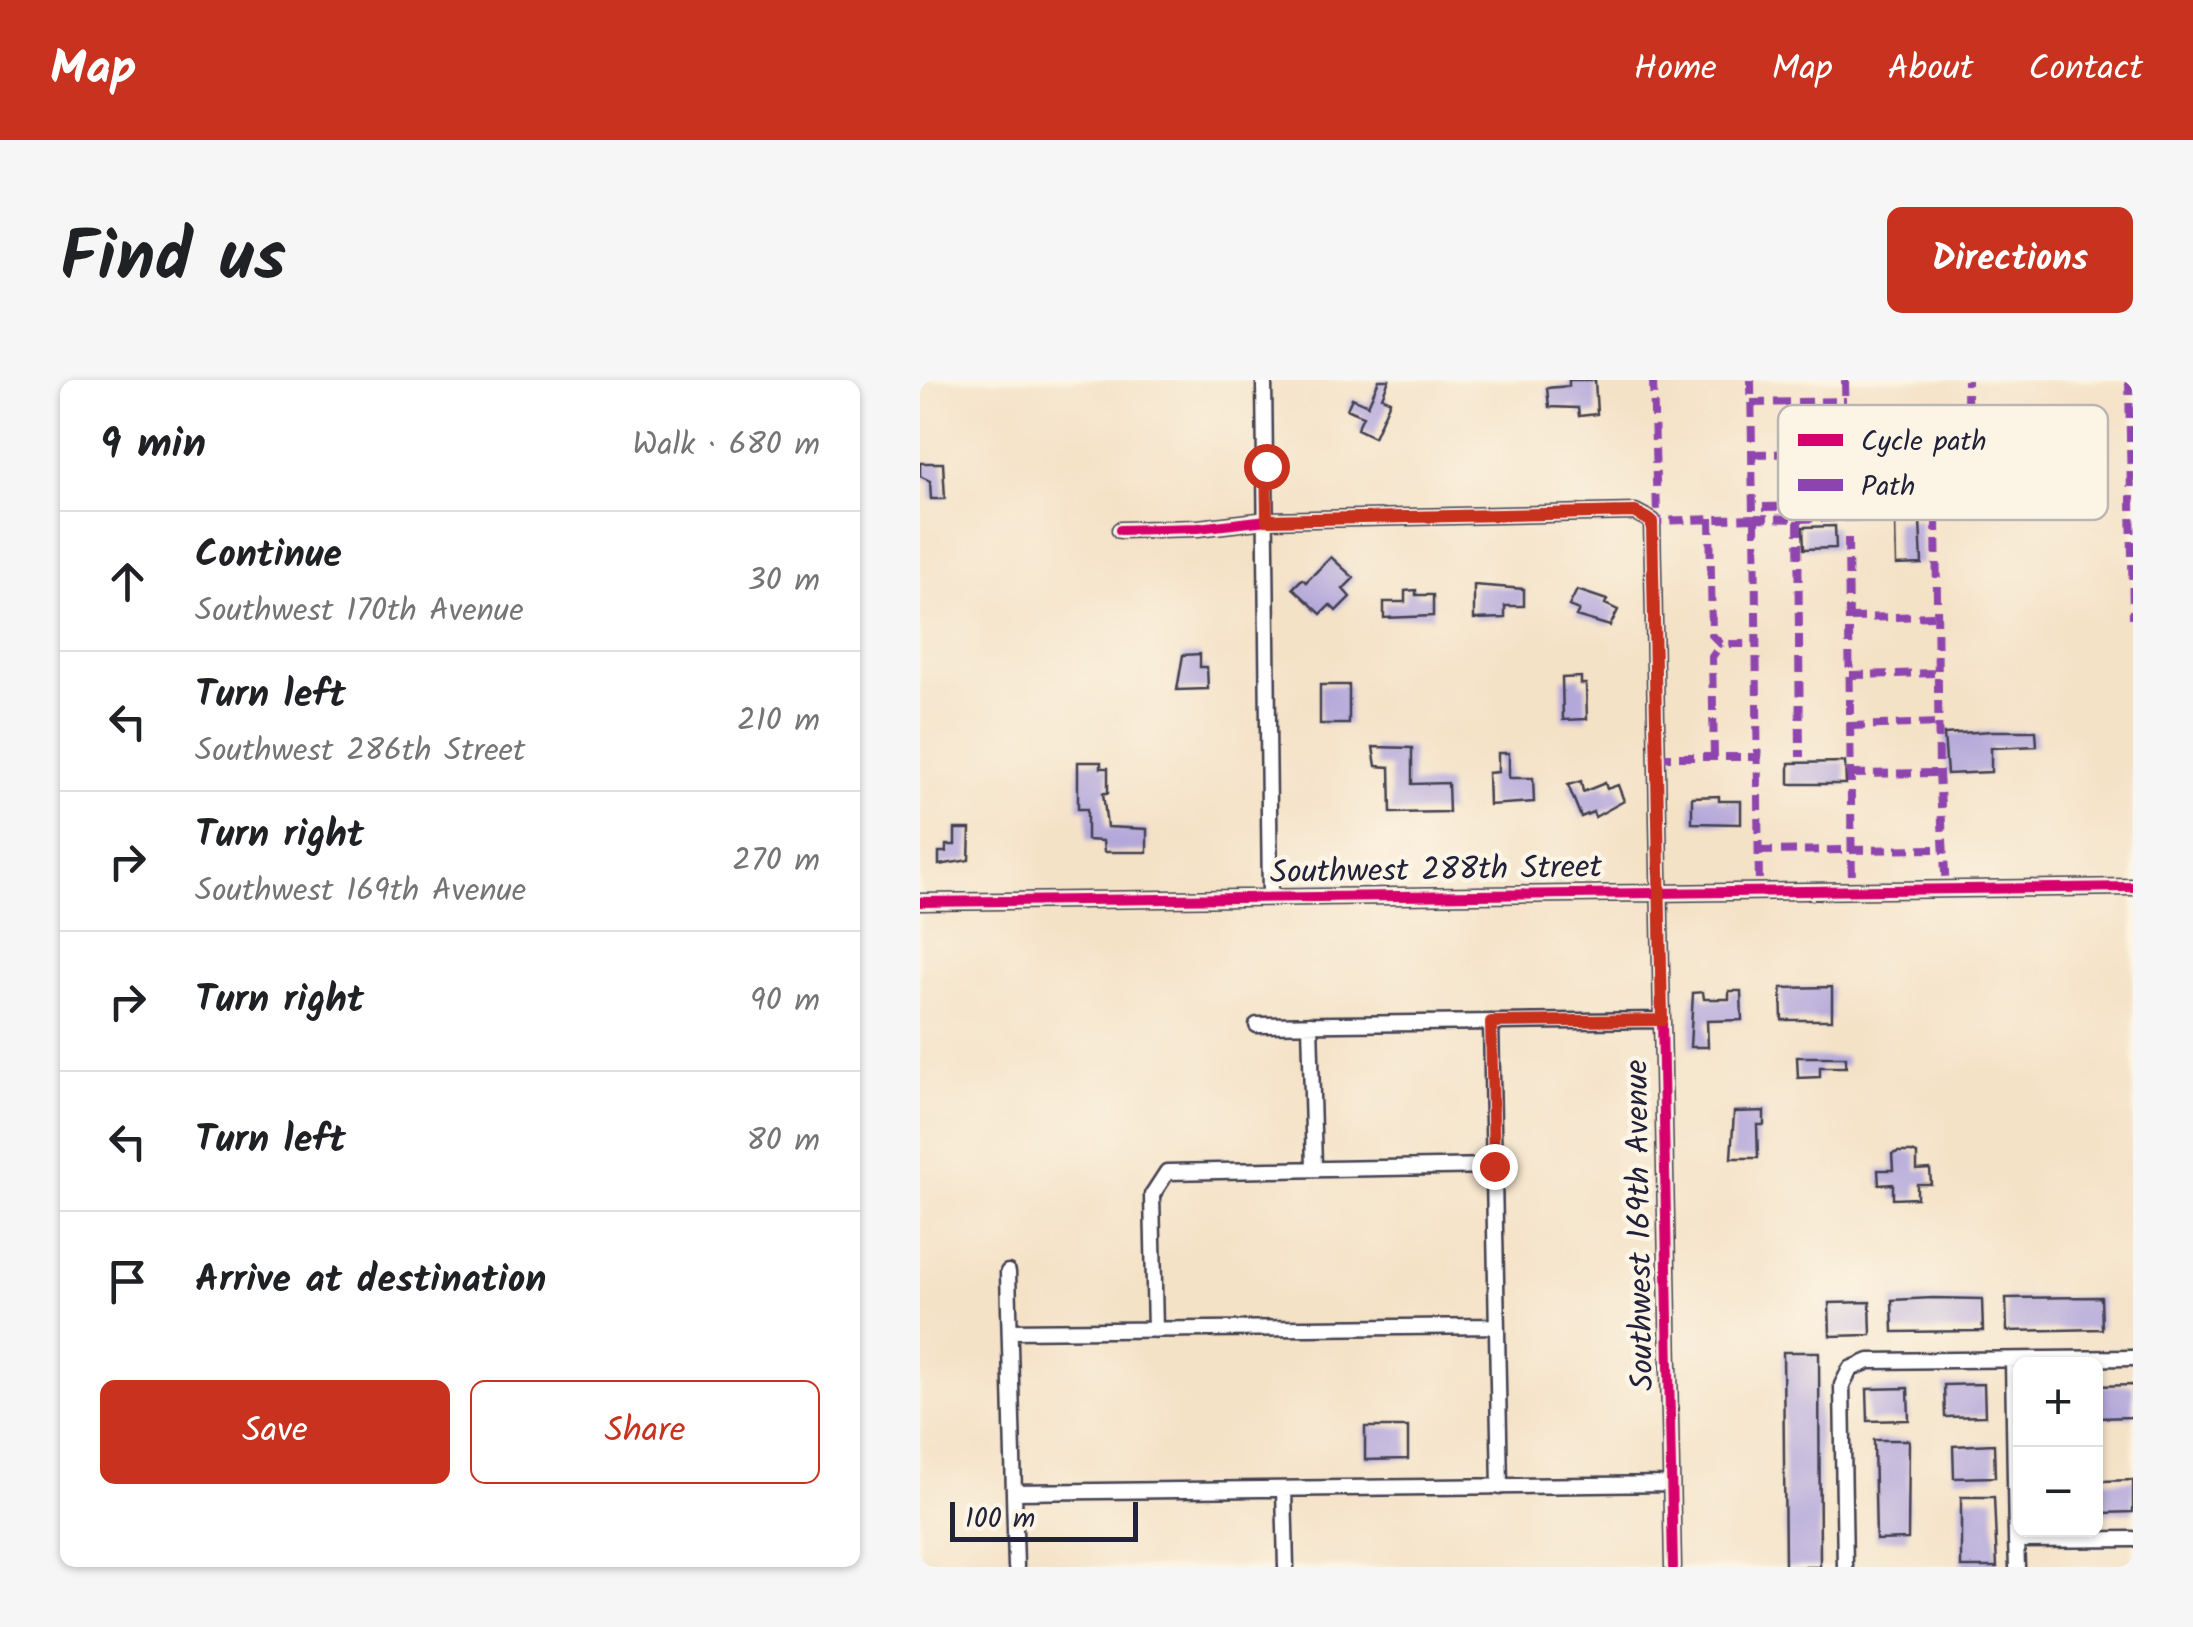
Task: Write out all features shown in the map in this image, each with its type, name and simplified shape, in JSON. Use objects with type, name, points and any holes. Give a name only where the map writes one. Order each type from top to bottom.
[{"type":"street","points":[[1264,380],[1270,898]]},
{"type":"street","name":"Southwest 169th Avenue","points":[[1267,520],[1635,512],[1652,522],[1673,1567]]},
{"type":"street","points":[[1120,530],[1198,528],[1267,520]]},
{"type":"street","name":"Southwest 288th Street","points":[[920,902],[2133,886]]},
{"type":"street","points":[[1257,1025],[1662,1020]]},
{"type":"street","points":[[1491,1022],[1500,1487]]},
{"type":"street","points":[[1310,1024],[1314,1167]]},
{"type":"street","points":[[1155,1330],[1152,1198],[1161,1176],[1178,1169],[1494,1166]]},
{"type":"street","points":[[1008,1272],[1016,1567]]},
{"type":"street","points":[[1010,1332],[1496,1326]]},
{"type":"street","points":[[2103,1358],[2133,1358]]},
{"type":"street","points":[[1845,1567],[1842,1385],[1850,1369],[1870,1361],[2013,1360]]},
{"type":"street","points":[[2014,1447],[2017,1567]]},
{"type":"street","points":[[1014,1492],[1671,1484]]},
{"type":"street","points":[[1284,1488],[1286,1567]]},
{"type":"street","points":[[2016,1540],[2133,1539]]},
{"type":"building","points":[[1379,380],[1389,380],[1382,397],[1390,401],[1374,437],[1357,429],[1363,416],[1347,409],[1352,398],[1368,405]]},
{"type":"building","points":[[1569,380],[1595,380],[1597,414],[1579,416],[1578,408],[1549,407],[1547,388],[1569,386]]},
{"type":"building","points":[[920,463],[943,463],[945,499],[931,499],[930,481],[920,476]]},
{"type":"building","points":[[1920,520],[1922,564],[1896,565],[1895,521]]},
{"type":"building","points":[[1835,526],[1836,548],[1804,549],[1803,527]]},
{"type":"building","points":[[1331,557],[1354,578],[1343,589],[1350,597],[1336,611],[1330,605],[1321,614],[1293,588],[1302,579],[1306,582]]},
{"type":"building","points":[[1474,585],[1524,589],[1524,606],[1505,606],[1505,618],[1474,619]]},
{"type":"building","points":[[1416,590],[1416,595],[1433,595],[1433,616],[1384,618],[1384,602],[1405,602],[1405,591]]},
{"type":"building","points":[[1577,590],[1607,600],[1605,604],[1618,610],[1610,626],[1576,616],[1579,610],[1569,606]]},
{"type":"building","points":[[1200,654],[1200,667],[1207,667],[1208,689],[1177,690],[1183,655]]},
{"type":"building","points":[[1581,677],[1581,684],[1586,684],[1587,719],[1563,720],[1562,678]]},
{"type":"building","points":[[1320,685],[1349,685],[1349,724],[1320,724]]},
{"type":"building","points":[[2036,731],[2037,746],[1991,748],[1991,772],[1947,774],[1944,734]]},
{"type":"building","points":[[1373,747],[1412,748],[1412,784],[1448,783],[1449,812],[1391,813],[1390,767],[1376,766]]},
{"type":"building","points":[[1498,753],[1509,753],[1509,778],[1533,778],[1534,802],[1489,805],[1488,773],[1498,772]]},
{"type":"building","points":[[1078,762],[1101,762],[1101,768],[1108,768],[1108,793],[1103,793],[1107,827],[1147,829],[1147,852],[1104,852],[1103,841],[1087,840],[1087,809],[1078,809]]},
{"type":"building","points":[[1845,762],[1846,784],[1789,784],[1789,763]]},
{"type":"building","points":[[1581,781],[1583,792],[1605,783],[1607,789],[1618,785],[1624,801],[1595,817],[1593,812],[1581,817],[1568,785]]},
{"type":"building","points":[[1719,796],[1719,801],[1741,801],[1741,824],[1692,823],[1692,797]]},
{"type":"building","points":[[955,829],[970,829],[969,860],[939,865],[939,852],[946,852],[946,845],[955,845]]},
{"type":"building","points":[[1832,987],[1832,1020],[1782,1020],[1781,988]]},
{"type":"building","points":[[1729,991],[1741,991],[1742,1020],[1707,1021],[1708,1047],[1690,1047],[1693,993],[1703,992],[1704,999],[1729,999]]},
{"type":"building","points":[[1797,1057],[1846,1057],[1846,1067],[1820,1067],[1820,1077],[1798,1078]]},
{"type":"building","points":[[1764,1111],[1764,1125],[1757,1125],[1758,1158],[1731,1158],[1734,1112]]},
{"type":"building","points":[[1892,1154],[1917,1154],[1917,1170],[1930,1169],[1931,1184],[1917,1184],[1917,1198],[1893,1199],[1893,1184],[1879,1185],[1878,1170],[1893,1170]]},
{"type":"building","points":[[2101,1297],[2102,1329],[2007,1331],[2006,1298]]},
{"type":"building","points":[[1982,1299],[1983,1331],[1893,1332],[1892,1300]]},
{"type":"building","points":[[1870,1302],[1871,1335],[1830,1336],[1829,1303]]},
{"type":"building","points":[[1783,1352],[1819,1352],[1820,1567],[1785,1567]]},
{"type":"building","points":[[1984,1384],[1985,1416],[1945,1417],[1944,1385]]},
{"type":"building","points":[[2133,1385],[2133,1417],[2103,1418],[2103,1386]]},
{"type":"building","points":[[1908,1388],[1909,1420],[1868,1421],[1867,1389]]},
{"type":"building","points":[[1365,1427],[1408,1427],[1408,1459],[1365,1460]]},
{"type":"building","points":[[1874,1440],[1909,1440],[1908,1539],[1876,1540]]},
{"type":"building","points":[[1994,1444],[1995,1477],[1954,1478],[1953,1446]]},
{"type":"building","points":[[2133,1480],[2133,1512],[2103,1513],[2103,1481]]},
{"type":"building","points":[[1961,1497],[1994,1497],[1997,1567],[1961,1567]]},
{"type":"marked path","points":[[1653,380],[1657,514],[1652,521],[1753,518]]},
{"type":"marked path","points":[[1751,380],[1753,518],[1778,519]]},
{"type":"marked path","points":[[1845,380],[1846,405]]},
{"type":"marked path","points":[[1967,380],[1967,405]]},
{"type":"marked path","points":[[2129,380],[2133,619]]},
{"type":"marked path","points":[[1751,403],[1846,401]]},
{"type":"marked path","points":[[1752,454],[1778,454]]},
{"type":"marked path","points":[[1763,507],[1778,507]]},
{"type":"marked path","points":[[1710,518],[1712,635],[1721,644],[1755,644]]},
{"type":"marked path","points":[[1755,519],[1759,891]]},
{"type":"marked path","points":[[1798,520],[1800,757]]},
{"type":"marked path","points":[[1936,520],[1939,773],[1946,889]]},
{"type":"marked path","points":[[1848,538],[1852,890]]},
{"type":"marked path","points":[[1849,618],[1937,616]]},
{"type":"marked path","points":[[1714,757],[1712,657],[1721,644]]},
{"type":"marked path","points":[[1850,675],[1938,673]]},
{"type":"marked path","points":[[1850,726],[1939,723]]},
{"type":"marked path","points":[[1656,757],[1755,757]]},
{"type":"marked path","points":[[1851,774],[1939,773]]},
{"type":"marked path","points":[[1758,851],[1945,849]]},
{"type":"cycle path","points":[[1120,530],[1198,528],[1267,520],[1635,512],[1652,521],[1673,1567]]},
{"type":"cycle path","points":[[920,902],[2133,887]]},
{"type":"route","points":[[1266,466],[1267,520],[1635,512],[1647,515],[1652,522],[1656,876],[1662,1020],[1491,1022],[1494,1166]]}]
